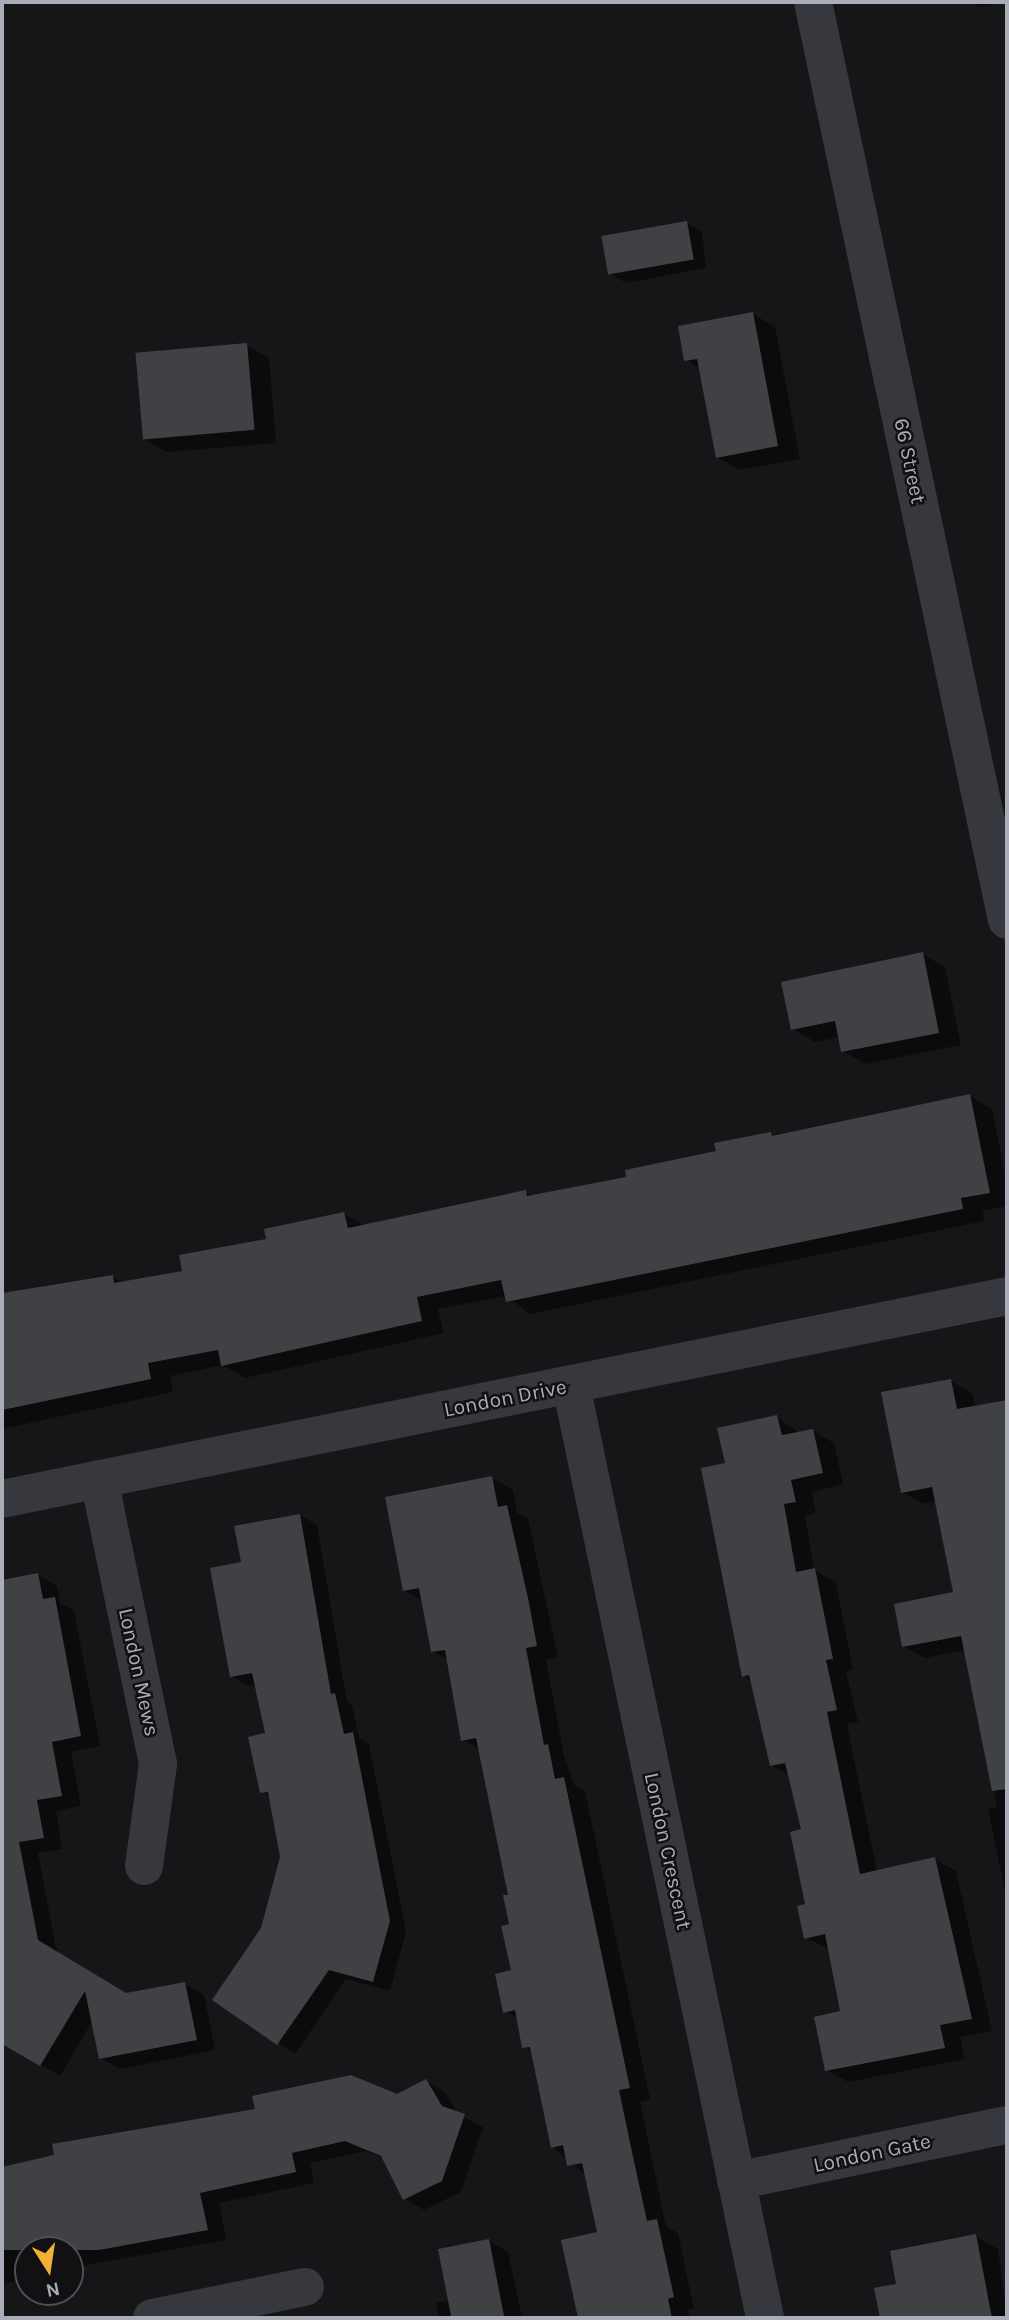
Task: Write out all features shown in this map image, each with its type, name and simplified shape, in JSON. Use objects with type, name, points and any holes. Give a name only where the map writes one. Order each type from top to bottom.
[{"type":"street","name":"66 Street","points":[[813,2],[1007,920]]},
{"type":"street","name":"London Drive","points":[[2,1499],[1007,1296]]},
{"type":"street","name":"London Crescent","points":[[571,1385],[765,2318]]},
{"type":"street","name":"London Mews","points":[[99,1479],[158,1764],[144,1866]]},
{"type":"street","name":"London Gate","points":[[736,2181],[1007,2125]]},
{"type":"street","points":[[152,2318],[305,2287]]},
{"type":"building","points":[[687,221],[694,259],[608,275],[601,236]]},
{"type":"building","points":[[753,312],[778,446],[716,458],[697,359],[684,361],[678,326]]},
{"type":"building","points":[[247,343],[255,430],[143,439],[135,353]]},
{"type":"building","points":[[923,952],[939,1033],[841,1052],[835,1021],[791,1030],[781,982]]},
{"type":"building","points":[[970,1094],[990,1193],[961,1198],[963,1209],[506,1302],[501,1280],[417,1297],[422,1321],[221,1366],[218,1350],[148,1363],[151,1379],[2,1410],[2,1293],[113,1275],[114,1283],[182,1271],[179,1255],[266,1239],[264,1229],[344,1212],[348,1228],[526,1190],[527,1196],[626,1177],[625,1170],[716,1151],[714,1143],[771,1132],[772,1136]]},
{"type":"building","points":[[951,1379],[957,1409],[1007,1400],[1007,1789],[992,1791],[961,1636],[902,1647],[894,1604],[953,1592],[932,1487],[901,1493],[881,1392]]},
{"type":"building","points":[[777,1415],[782,1435],[813,1429],[823,1473],[791,1480],[796,1502],[784,1504],[796,1572],[815,1568],[833,1659],[826,1660],[837,1710],[827,1712],[860,1874],[935,1857],[972,2019],[940,2025],[945,2048],[825,2071],[814,2017],[840,2011],[825,1934],[804,1939],[797,1906],[805,1904],[790,1832],[801,1829],[785,1763],[770,1766],[749,1675],[742,1677],[701,1468],[725,1463],[717,1428]]},
{"type":"building","points":[[492,1476],[498,1507],[507,1505],[528,1598],[537,1646],[526,1648],[544,1745],[548,1744],[555,1779],[564,1777],[630,2088],[619,2090],[647,2221],[657,2219],[674,2297],[668,2299],[672,2318],[578,2318],[561,2240],[597,2232],[582,2163],[567,2166],[563,2145],[551,2148],[530,2047],[522,2048],[515,2010],[503,2013],[495,1974],[511,1970],[501,1926],[509,1924],[503,1895],[508,1895],[476,1738],[461,1741],[445,1650],[431,1652],[419,1588],[403,1591],[385,1497]]},
{"type":"building","points":[[300,1514],[331,1694],[335,1693],[344,1734],[353,1732],[390,1921],[373,1982],[329,1970],[277,2045],[212,2000],[261,1928],[280,1857],[268,1792],[260,1793],[248,1737],[265,1733],[252,1673],[230,1677],[210,1568],[241,1562],[234,1526]]},
{"type":"building","points":[[38,1573],[43,1599],[55,1597],[81,1736],[52,1742],[62,1796],[37,1800],[44,1838],[19,1842],[38,1940],[126,1993],[185,1982],[197,2040],[99,2059],[85,1991],[40,2066],[2,2044],[2,1580]]},
{"type":"building","points":[[351,2075],[397,2094],[426,2079],[442,2106],[465,2114],[442,2181],[403,2200],[381,2156],[345,2141],[292,2153],[296,2172],[200,2193],[208,2230],[99,2250],[84,2250],[84,2236],[14,2236],[14,2250],[2,2250],[2,2167],[54,2155],[52,2144],[255,2109],[252,2096]]},
{"type":"building","points":[[976,2234],[992,2318],[880,2318],[874,2288],[896,2284],[890,2251]]},
{"type":"building","points":[[489,2239],[504,2318],[451,2318],[438,2249]]}]
